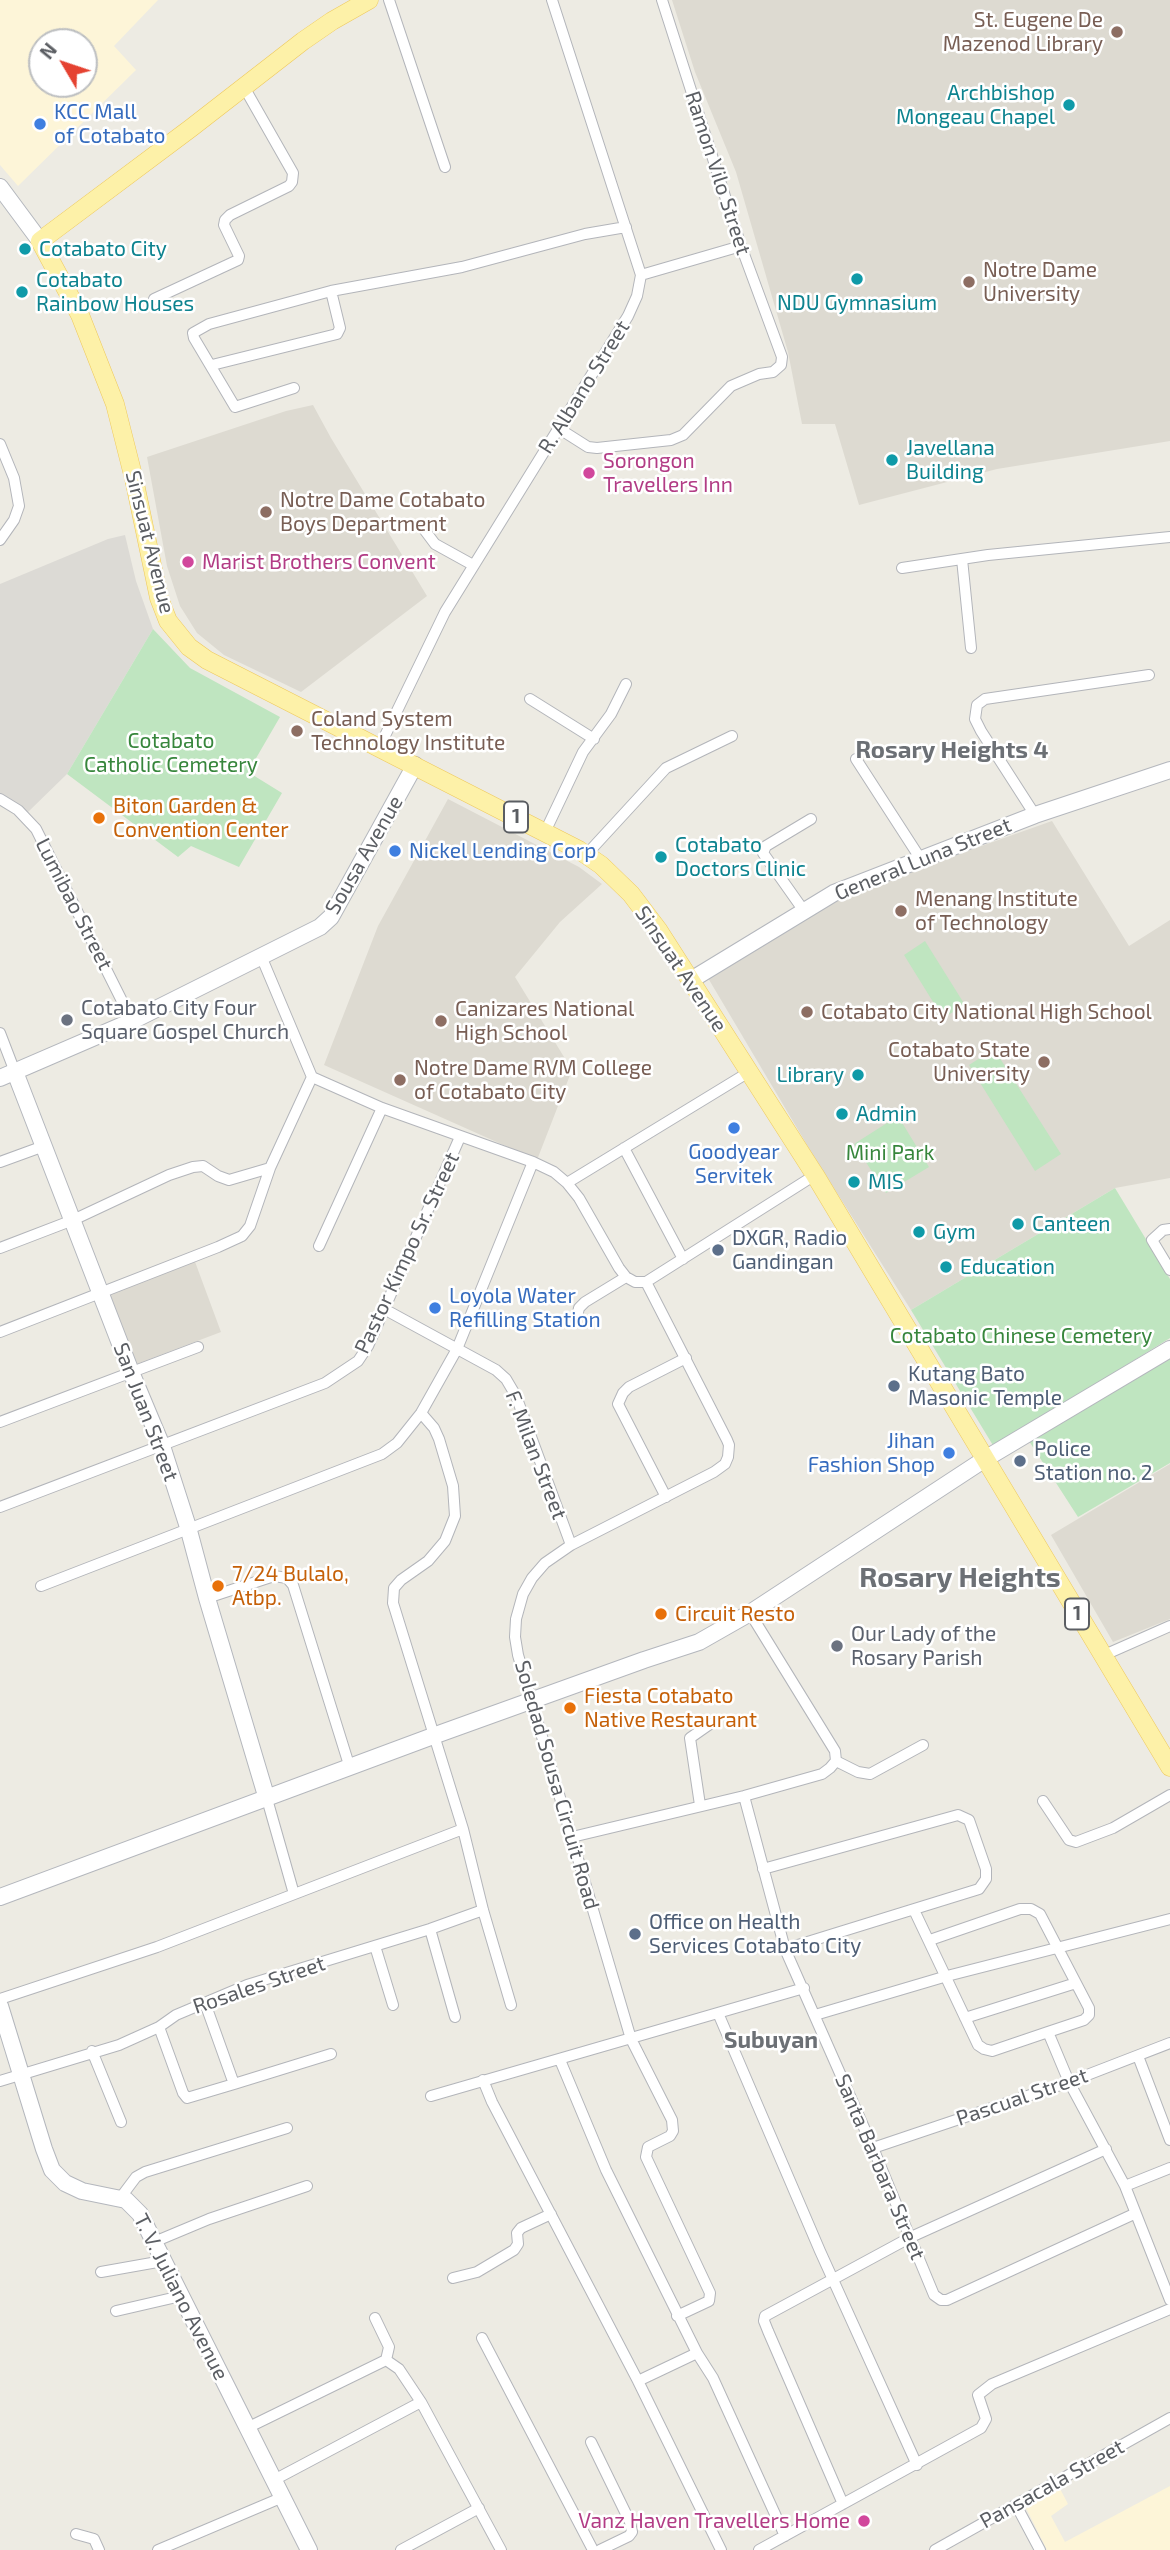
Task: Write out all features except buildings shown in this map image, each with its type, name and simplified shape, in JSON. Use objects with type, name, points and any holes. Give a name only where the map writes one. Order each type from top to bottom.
[{"type":"main road","points":[[40,241],[332,21],[369,0]]},
{"type":"main road","name":"Sinsuat Avenue","points":[[0,187],[40,241],[69,294],[105,375],[124,436],[159,598],[167,621],[176,634],[188,647],[207,660],[586,855],[631,894],[659,930],[815,1175],[1170,1767]]},
{"type":"main road","name":"Sousa Avenue","points":[[8,1075],[132,1021],[320,927],[331,917],[415,765]]},
{"type":"main road","name":"General Luna Street","points":[[691,981],[834,892],[1035,815],[1170,770]]},
{"type":"main road","name":"San Juan Street","points":[[8,1075],[44,1146],[162,1446],[267,1799]]},
{"type":"main road","points":[[0,1897],[433,1735],[699,1642],[750,1613],[985,1459],[1170,1349]]},
{"type":"main road","name":"T. V. Juliano Avenue","points":[[0,2006],[52,2170],[65,2183],[82,2191],[121,2197],[136,2208],[309,2550]]},
{"type":"street","points":[[389,0],[445,167]]},
{"type":"street","points":[[552,0],[641,275],[741,246]]},
{"type":"street","name":"Ramon Vilo Street","points":[[558,428],[588,447],[597,449],[671,440],[682,435],[731,386],[759,374],[773,372],[781,365],[782,357],[741,246],[662,0]]},
{"type":"street","points":[[154,299],[238,260],[239,256],[224,225],[225,220],[292,182],[293,173],[244,87]]},
{"type":"street","points":[[294,388],[235,407],[193,333],[197,329],[331,291],[462,267],[585,234],[626,227]]},
{"type":"street","name":"R. Albano Street","points":[[379,748],[445,612],[628,316],[637,296],[641,275]]},
{"type":"street","points":[[212,365],[337,334],[340,328],[331,291]]},
{"type":"street","points":[[0,444],[14,478],[19,506],[14,520],[0,540]]},
{"type":"street","points":[[423,528],[435,544],[473,565]]},
{"type":"street","points":[[902,568],[1170,537]]},
{"type":"street","points":[[962,559],[971,648]]},
{"type":"street","points":[[1035,815],[981,731],[975,719],[977,705],[985,699],[1149,675]]},
{"type":"street","points":[[545,832],[583,752],[611,714],[626,684]]},
{"type":"street","points":[[530,699],[594,738]]},
{"type":"street","points":[[586,855],[666,768],[732,736]]},
{"type":"street","points":[[856,759],[920,858]]},
{"type":"street","name":"Lumibao Street","points":[[0,799],[18,810],[36,829],[132,1021]]},
{"type":"street","points":[[804,911],[763,853],[766,846],[811,818]]},
{"type":"street","points":[[261,956],[312,1077],[382,1108],[533,1162],[554,1172],[567,1183],[749,1072]]},
{"type":"street","name":"San Juan Street","points":[[0,1033],[8,1075]]},
{"type":"street","points":[[0,1332],[242,1236],[256,1214],[270,1168],[312,1077]]},
{"type":"street","points":[[319,1246],[382,1108]]},
{"type":"street","name":"Pastor Kimpo Sr. Street","points":[[0,1507],[325,1382],[358,1361],[368,1346],[460,1137]]},
{"type":"street","points":[[0,1162],[44,1146]]},
{"type":"street","points":[[624,1148],[683,1258]]},
{"type":"street","points":[[41,1586],[382,1454],[408,1432],[457,1349],[533,1162]]},
{"type":"street","points":[[0,1248],[73,1220],[169,1175],[193,1167],[203,1166],[229,1180],[270,1168]]},
{"type":"street","points":[[577,1317],[579,1308],[585,1302],[683,1258],[815,1175]]},
{"type":"street","name":"Soledad Sousa Circuit Road","points":[[567,1183],[636,1280],[686,1357],[729,1445],[725,1464],[571,1545],[545,1563],[523,1594],[516,1619],[518,1655],[631,2039],[673,2124],[670,2136],[648,2147],[646,2157],[710,2293],[709,2301],[677,2316]]},
{"type":"street","points":[[1170,1229],[1163,1230],[1153,1240],[1170,1270]]},
{"type":"street","name":"F. Milan Street","points":[[384,1309],[496,1370],[506,1380],[516,1396],[571,1545]]},
{"type":"street","points":[[0,1422],[198,1347]]},
{"type":"street","points":[[666,1497],[618,1404],[622,1393],[629,1387],[686,1357]]},
{"type":"street","points":[[421,1413],[434,1428],[439,1439],[453,1486],[454,1516],[445,1541],[428,1561],[394,1588],[393,1603],[463,1829],[511,2005]]},
{"type":"street","points":[[207,1598],[274,1576],[287,1578],[293,1585],[349,1768]]},
{"type":"street","points":[[750,1613],[827,1737],[835,1751],[836,1761]]},
{"type":"street","points":[[1102,1656],[1170,1626]]},
{"type":"street","points":[[700,1805],[690,1738],[710,1724]]},
{"type":"street","points":[[836,1761],[858,1772],[870,1774],[923,1745]]},
{"type":"street","points":[[572,1837],[744,1796],[822,1774],[836,1761]]},
{"type":"street","points":[[1042,1801],[1069,1840],[1076,1842],[1114,1828],[1170,1795]]},
{"type":"street","name":"Santa Barbara Street","points":[[744,1796],[785,1949],[937,2299],[947,2300],[1134,2214]]},
{"type":"street","points":[[267,1799],[294,1894]]},
{"type":"street","points":[[763,1869],[958,1815],[969,1820],[986,1869],[986,1879],[979,1889],[785,1949]]},
{"type":"street","points":[[0,1999],[157,1947],[463,1829]]},
{"type":"street","points":[[914,1910],[978,2045],[984,2049],[992,2051],[1084,2020],[1089,2015],[1089,2008],[1041,1914],[1031,1909],[1020,1909],[930,1940]]},
{"type":"street","name":"Rosales Street","points":[[0,2081],[119,2045],[159,2027],[176,2015],[247,1985],[483,1910]]},
{"type":"street","points":[[815,2015],[947,1976],[1170,1919]]},
{"type":"street","points":[[430,1929],[455,2017]]},
{"type":"street","points":[[374,1946],[393,2005]]},
{"type":"street","points":[[965,2018],[1076,1983]]},
{"type":"street","points":[[431,2096],[804,1989]]},
{"type":"street","points":[[205,2003],[234,2084]]},
{"type":"street","points":[[718,2012],[832,2279],[918,2465]]},
{"type":"street","points":[[159,2027],[187,2098],[331,2054]]},
{"type":"street","points":[[1048,2032],[1069,2082],[1125,2186],[1170,2300]]},
{"type":"street","name":"Pascual Street","points":[[873,2148],[1069,2082],[1170,2043]]},
{"type":"street","points":[[92,2051],[121,2122]]},
{"type":"street","points":[[1138,2056],[1170,2140]]},
{"type":"street","points":[[560,2060],[606,2170],[677,2316],[713,2378],[785,2536]]},
{"type":"street","points":[[484,2080],[492,2102],[638,2381],[721,2550]]},
{"type":"street","points":[[121,2197],[131,2183],[145,2172],[287,2128]]},
{"type":"street","points":[[843,2504],[764,2321],[768,2312],[911,2236],[1106,2149]]},
{"type":"street","points":[[1125,2186],[1170,2168]]},
{"type":"street","points":[[154,2242],[209,2219],[307,2186]]},
{"type":"street","points":[[453,2278],[477,2272],[514,2250],[518,2244],[517,2233],[520,2228],[551,2214]]},
{"type":"street","points":[[101,2272],[163,2261]]},
{"type":"street","points":[[116,2311],[181,2296]]},
{"type":"street","points":[[759,2550],[918,2465],[985,2425],[986,2419],[979,2400],[981,2391],[992,2384],[1170,2309]]},
{"type":"street","points":[[375,2318],[389,2347],[386,2360]]},
{"type":"street","points":[[482,2338],[593,2550]]},
{"type":"street","points":[[638,2381],[697,2353]]},
{"type":"street","points":[[247,2428],[386,2360]]},
{"type":"street","points":[[386,2360],[399,2369],[421,2402],[501,2550]]},
{"type":"street","points":[[274,2480],[421,2402]]},
{"type":"street","name":"Pansacala Street","points":[[935,2550],[1170,2418]]},
{"type":"street","points":[[591,2442],[632,2528],[629,2536],[600,2550]]},
{"type":"street","points":[[158,2550],[283,2497]]},
{"type":"street","points":[[1016,2505],[1040,2550]]},
{"type":"street","points":[[401,2550],[479,2508]]},
{"type":"street","points":[[76,2534],[94,2539],[99,2550]]},
{"type":"shaded area","name":"KCC Mall of Cotabato","points":[[0,0],[158,0],[114,46],[136,70],[18,186],[0,165]]},
{"type":"shaded area","name":"Notre Dame University","points":[[672,0],[1170,0],[1170,441],[997,469],[859,505],[835,424],[802,424],[788,352],[736,172],[695,72]]},
{"type":"shaded area","name":"Notre Dame Cotabato Boys Department","points":[[313,405],[427,596],[301,692],[224,655],[197,633],[180,606],[167,566],[147,457],[286,411]]},
{"type":"shaded area","points":[[125,535],[136,581],[153,629],[67,774],[27,813],[0,794],[0,584],[108,539]]},
{"type":"shaded area","name":"Canizares National High School","points":[[448,799],[579,867],[602,884],[560,922],[515,977],[572,1070],[537,1160],[324,1065],[378,926]]},
{"type":"shaded area","name":"Cotabato State University","points":[[1052,821],[1129,946],[1170,920],[1170,1178],[1115,1188],[911,1310],[813,1155],[708,978],[843,895]]},
{"type":"shaded area","points":[[194,1259],[221,1332],[134,1365],[107,1291]]},
{"type":"shaded area","points":[[1170,1464],[1170,1619],[1113,1642],[1051,1535]]},
{"type":"shaded area","points":[[1057,2483],[1068,2504],[1051,2516],[1065,2542],[1170,2486],[1170,2550],[1047,2550],[1025,2501]]},
{"type":"green space","name":"Cotabato Catholic Cemetery","points":[[153,629],[190,668],[280,717],[248,772],[282,793],[239,867],[191,846],[178,857],[67,774]]},
{"type":"green space","points":[[925,941],[965,1005],[943,1018],[904,955]]},
{"type":"green space","points":[[994,1049],[1061,1154],[1035,1171],[969,1065]]},
{"type":"green space","name":"Mini Park","points":[[898,1116],[929,1167],[886,1193],[854,1144]]},
{"type":"green space","name":"Cotabato Chinese Cemetery","points":[[1115,1188],[1170,1279],[1170,1338],[994,1447],[911,1310]]},
{"type":"green space","points":[[1170,1357],[1170,1463],[1078,1517],[1029,1441]]},
{"type":"place","name":"St. Eugene De Mazenod Library","points":[[1117,32]]},
{"type":"place","name":"Archbishop Mongeau Chapel","points":[[1069,105]]},
{"type":"place","name":"KCC Mall of Cotabato","points":[[40,124]]},
{"type":"place","name":"Cotabato City","points":[[25,249]]},
{"type":"place","name":"NDU Gymnasium","points":[[857,279]]},
{"type":"place","name":"Notre Dame University","points":[[969,282]]},
{"type":"place","name":"Cotabato Rainbow Houses","points":[[22,292]]},
{"type":"place","name":"Javellana Building","points":[[892,460]]},
{"type":"place","name":"Sorongon Travellers Inn","points":[[589,473]]},
{"type":"place","name":"Notre Dame Cotabato Boys Department","points":[[266,512]]},
{"type":"place","name":"Marist Brothers Convent","points":[[188,562]]},
{"type":"place","name":"Coland System Technology Institute","points":[[297,731]]},
{"type":"place","name":"Biton Garden & Convention Center","points":[[99,818]]},
{"type":"place","name":"Nickel Lending Corp","points":[[395,851]]},
{"type":"place","name":"Cotabato Doctors Clinic","points":[[661,857]]},
{"type":"place","name":"Menang Institute of Technology","points":[[901,911]]},
{"type":"place","name":"Cotabato City National High School","points":[[807,1012]]},
{"type":"place","name":"Cotabato City Four Square Gospel Church","points":[[67,1020]]},
{"type":"place","name":"Canizares National High School","points":[[441,1021]]},
{"type":"place","name":"Cotabato State University","points":[[1044,1062]]},
{"type":"place","name":"Library","points":[[858,1075]]},
{"type":"place","name":"Notre Dame RVM College of Cotabato City","points":[[400,1080]]},
{"type":"place","name":"Admin","points":[[842,1114]]},
{"type":"place","name":"Goodyear Servitek","points":[[734,1128]]},
{"type":"place","name":"MIS","points":[[854,1182]]},
{"type":"place","name":"Canteen","points":[[1018,1224]]},
{"type":"place","name":"Gym","points":[[919,1232]]},
{"type":"place","name":"DXGR, Radio Gandingan","points":[[718,1250]]},
{"type":"place","name":"Education","points":[[946,1267]]},
{"type":"place","name":"Loyola Water Refilling Station","points":[[435,1308]]},
{"type":"place","name":"Kutang Bato Masonic Temple","points":[[894,1386]]},
{"type":"place","name":"Jihan Fashion Shop","points":[[949,1453]]},
{"type":"place","name":"Police Station no. 2","points":[[1020,1461]]},
{"type":"place","name":"7/24 Bulalo, Atbp.","points":[[218,1586]]},
{"type":"place","name":"Circuit Resto","points":[[661,1614]]},
{"type":"place","name":"Our Lady of the Rosary Parish","points":[[837,1646]]},
{"type":"place","name":"Fiesta Cotabato Native Restaurant","points":[[570,1708]]},
{"type":"place","name":"Office on Health Services Cotabato City","points":[[635,1934]]},
{"type":"place","name":"Vanz Haven Travellers Home","points":[[864,2521]]},
{"type":"district","name":"Rosary Heights 4","points":[[952,750]]},
{"type":"district","name":"Rosary Heights","points":[[960,1578]]},
{"type":"district","name":"Subuyan","points":[[771,2040]]}]
